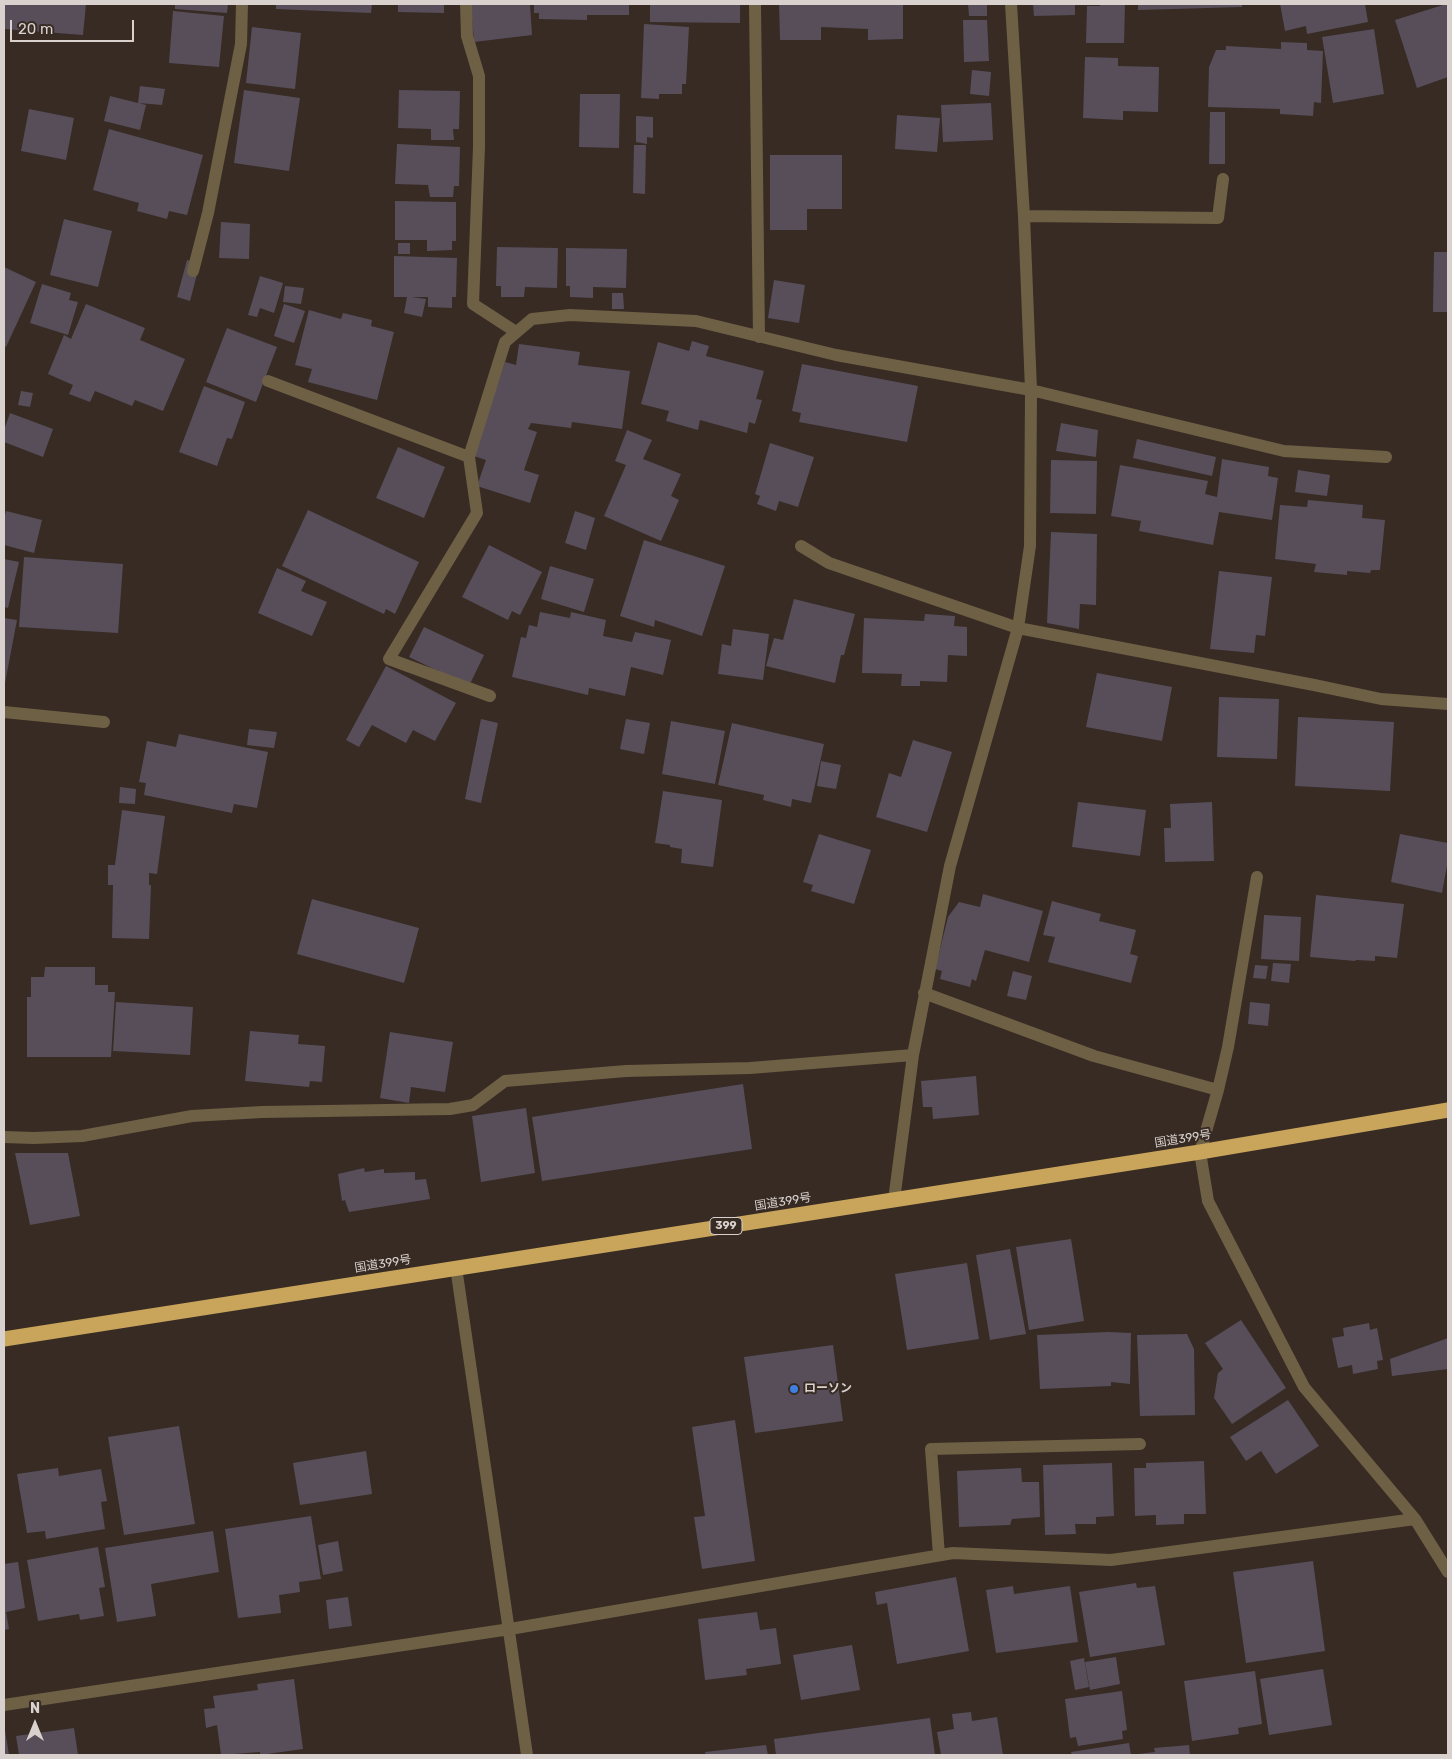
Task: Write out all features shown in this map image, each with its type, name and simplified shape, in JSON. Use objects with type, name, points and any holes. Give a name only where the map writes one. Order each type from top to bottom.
[{"type":"highway","name":"国道399号","points":[[4,1339],[1200,1152],[1448,1110]]},
{"type":"street","points":[[193,271],[208,213],[241,44],[242,4]]},
{"type":"street","points":[[466,4],[467,36],[480,76],[480,146],[473,304],[516,332]]},
{"type":"street","points":[[755,4],[759,336]]},
{"type":"street","points":[[894,1200],[913,1055],[950,866],[1018,628],[1030,546],[1031,390],[1024,216],[1010,4]]},
{"type":"street","points":[[1024,216],[1218,218],[1223,179]]},
{"type":"street","points":[[490,696],[389,659],[477,513],[469,456],[505,342],[532,319],[570,314],[696,321],[836,355],[1031,390],[1284,451],[1386,457]]},
{"type":"street","points":[[268,381],[469,456]]},
{"type":"street","points":[[800,546],[829,563],[1018,628],[1381,699],[1448,704]]},
{"type":"street","points":[[4,712],[104,722]]},
{"type":"street","points":[[1257,877],[1228,1047],[1200,1152],[1208,1201],[1304,1387],[1415,1519],[1448,1572]]},
{"type":"street","points":[[924,993],[1094,1056],[1218,1090]]},
{"type":"street","points":[[4,1137],[82,1136],[192,1116],[262,1112],[450,1109],[473,1105],[505,1081],[626,1071],[750,1068],[913,1055]]},
{"type":"street","points":[[456,1267],[527,1755]]},
{"type":"street","points":[[939,1555],[931,1449],[1140,1444]]},
{"type":"street","points":[[4,1705],[510,1629],[953,1553],[1110,1560],[1415,1519]]},
{"type":"building","points":[[4,4],[86,4],[83,35],[4,29]]},
{"type":"building","points":[[175,4],[228,4],[227,13],[175,9]]},
{"type":"building","points":[[276,4],[372,4],[371,13],[276,9]]},
{"type":"building","points":[[398,4],[444,4],[444,13],[398,12]]},
{"type":"building","points":[[471,4],[530,4],[532,35],[474,42]]},
{"type":"building","points":[[534,4],[629,4],[629,15],[587,15],[587,20],[539,19],[539,13],[534,13]]},
{"type":"building","points":[[650,4],[740,4],[740,23],[650,22]]},
{"type":"building","points":[[779,4],[903,4],[903,39],[868,40],[868,29],[821,27],[821,40],[780,40]]},
{"type":"building","points":[[968,4],[987,4],[987,16],[969,16]]},
{"type":"building","points":[[1033,4],[1075,4],[1075,15],[1034,16]]},
{"type":"building","points":[[1100,4],[1125,4],[1124,43],[1086,43],[1087,6],[1100,6]]},
{"type":"building","points":[[1138,4],[1242,4],[1242,7],[1138,10]]},
{"type":"building","points":[[1280,4],[1365,4],[1368,22],[1307,34],[1306,26],[1285,31]]},
{"type":"building","points":[[1448,4],[1448,77],[1417,88],[1395,20]]},
{"type":"building","points":[[173,11],[224,16],[219,67],[169,63]]},
{"type":"building","points":[[963,20],[987,20],[989,61],[964,62]]},
{"type":"building","points":[[644,24],[689,27],[686,84],[682,84],[682,94],[659,94],[659,99],[641,98]]},
{"type":"building","points":[[252,27],[301,33],[295,89],[246,83]]},
{"type":"building","points":[[1374,29],[1384,94],[1333,103],[1322,37]]},
{"type":"building","points":[[1281,42],[1307,43],[1307,50],[1323,51],[1321,103],[1314,102],[1313,116],[1280,114],[1280,109],[1208,107],[1209,67],[1216,50],[1226,50],[1226,46],[1281,49]]},
{"type":"building","points":[[1085,57],[1118,58],[1118,66],[1159,67],[1158,112],[1123,111],[1123,120],[1083,118]]},
{"type":"building","points":[[972,70],[991,72],[989,96],[970,94]]},
{"type":"building","points":[[140,86],[165,89],[162,105],[139,103],[146,105],[140,130],[104,121],[110,96],[138,103]]},
{"type":"building","points":[[244,90],[300,98],[289,171],[234,163]]},
{"type":"building","points":[[399,90],[460,91],[459,129],[453,129],[454,140],[431,140],[431,129],[398,128]]},
{"type":"building","points":[[580,94],[620,94],[619,148],[579,147]]},
{"type":"building","points":[[991,103],[993,140],[943,142],[941,105]]},
{"type":"building","points":[[29,109],[74,118],[66,160],[21,151]]},
{"type":"building","points":[[1210,112],[1225,112],[1225,164],[1209,164]]},
{"type":"building","points":[[897,115],[940,118],[937,152],[895,149]]},
{"type":"building","points":[[636,116],[653,117],[653,138],[647,137],[647,144],[636,142]]},
{"type":"building","points":[[109,129],[203,155],[187,215],[169,211],[167,219],[137,211],[139,203],[93,190]]},
{"type":"building","points":[[397,144],[460,147],[459,186],[454,186],[453,197],[430,197],[428,185],[395,184]]},
{"type":"building","points":[[634,145],[646,145],[645,194],[633,193]]},
{"type":"building","points":[[770,155],[842,155],[842,209],[807,209],[807,230],[770,230]]},
{"type":"building","points":[[395,201],[456,202],[456,241],[452,241],[452,250],[427,251],[427,240],[395,240]]},
{"type":"building","points":[[64,219],[112,231],[98,287],[50,275]]},
{"type":"building","points":[[221,222],[250,224],[249,259],[219,258]]},
{"type":"building","points":[[398,243],[410,243],[410,254],[398,254]]},
{"type":"building","points":[[497,247],[558,248],[557,288],[525,287],[524,297],[501,297],[501,286],[496,286]]},
{"type":"building","points":[[566,248],[627,249],[626,288],[593,287],[593,298],[570,297],[570,286],[566,286]]},
{"type":"building","points":[[1434,252],[1448,252],[1448,312],[1433,312]]},
{"type":"building","points":[[394,256],[457,258],[456,297],[452,297],[452,308],[428,307],[428,297],[411,297],[426,299],[422,317],[404,313],[407,297],[394,297]]},
{"type":"building","points":[[187,260],[200,263],[190,301],[177,297]]},
{"type":"building","points":[[4,267],[36,282],[6,347],[4,346]]},
{"type":"building","points":[[260,276],[283,283],[274,313],[260,308],[257,317],[248,315]]},
{"type":"building","points":[[774,280],[805,285],[799,323],[768,318]]},
{"type":"building","points":[[42,284],[71,293],[69,300],[78,302],[68,335],[30,323]]},
{"type":"building","points":[[285,286],[304,288],[301,304],[283,302]]},
{"type":"building","points":[[612,293],[623,293],[624,309],[612,309]]},
{"type":"building","points":[[86,304],[145,328],[140,340],[185,359],[163,411],[135,400],[132,406],[95,391],[90,402],[69,394],[73,385],[48,374],[64,335],[71,339]]},
{"type":"building","points":[[284,304],[305,311],[294,343],[274,336]]},
{"type":"building","points":[[309,310],[341,319],[343,313],[372,320],[371,326],[394,332],[377,400],[308,382],[312,369],[295,365]]},
{"type":"building","points":[[227,328],[277,347],[256,402],[206,382]]},
{"type":"building","points":[[692,341],[709,346],[706,356],[764,371],[756,399],[762,400],[755,424],[749,422],[747,433],[700,420],[698,430],[666,421],[669,411],[641,404],[658,342],[689,351]]},
{"type":"building","points":[[519,344],[580,352],[578,365],[630,371],[622,429],[572,422],[571,428],[531,423],[528,429],[537,432],[524,470],[539,475],[530,503],[477,486],[486,460],[474,456],[505,362],[516,365]]},
{"type":"building","points":[[802,364],[918,386],[907,442],[799,422],[801,413],[792,411]]},
{"type":"building","points":[[204,386],[245,402],[232,439],[227,438],[217,466],[179,452]]},
{"type":"building","points":[[21,391],[33,393],[30,407],[18,405]]},
{"type":"building","points":[[10,413],[53,429],[43,457],[4,442],[4,430]]},
{"type":"building","points":[[1061,423],[1098,430],[1096,457],[1056,451]]},
{"type":"building","points":[[627,430],[652,440],[643,459],[681,474],[671,496],[679,500],[661,541],[604,516],[626,465],[615,461]]},
{"type":"building","points":[[1137,439],[1216,457],[1212,476],[1133,458]]},
{"type":"building","points":[[770,443],[814,457],[798,507],[779,501],[776,511],[757,504],[760,496],[755,494]]},
{"type":"building","points":[[398,447],[445,467],[424,518],[376,498]]},
{"type":"building","points":[[1222,459],[1269,467],[1268,476],[1278,478],[1272,520],[1219,512],[1213,545],[1139,531],[1141,521],[1111,516],[1120,465],[1208,481],[1205,494],[1217,497]]},
{"type":"building","points":[[1051,460],[1097,461],[1096,514],[1050,513]]},
{"type":"building","points":[[1298,470],[1330,475],[1327,496],[1295,492]]},
{"type":"building","points":[[1308,500],[1363,505],[1362,518],[1385,520],[1380,570],[1371,570],[1370,573],[1347,571],[1347,575],[1314,572],[1316,564],[1275,559],[1280,505],[1307,507]]},
{"type":"building","points":[[308,510],[419,562],[395,614],[386,609],[384,614],[282,566]]},
{"type":"building","points":[[6,511],[42,520],[34,553],[4,545],[4,519]]},
{"type":"building","points":[[575,511],[595,518],[586,550],[565,543]]},
{"type":"building","points":[[1051,532],[1097,534],[1096,605],[1080,604],[1079,629],[1047,623]]},
{"type":"building","points":[[644,540],[725,566],[702,636],[655,620],[654,627],[620,616]]},
{"type":"building","points":[[489,545],[542,572],[520,615],[512,611],[508,620],[462,597]]},
{"type":"building","points":[[24,557],[123,564],[118,633],[19,627]]},
{"type":"building","points":[[4,559],[19,562],[8,608],[4,607]]},
{"type":"building","points":[[550,566],[594,579],[584,612],[541,599]]},
{"type":"building","points":[[277,568],[306,581],[301,591],[327,602],[312,636],[258,613]]},
{"type":"building","points":[[1219,571],[1272,577],[1265,636],[1256,635],[1254,653],[1210,649]]},
{"type":"building","points":[[794,599],[855,614],[844,655],[841,655],[835,683],[766,666],[774,638],[783,640]]},
{"type":"building","points":[[540,612],[570,618],[571,612],[606,620],[603,636],[632,642],[635,632],[671,640],[663,675],[631,667],[625,696],[589,688],[588,695],[512,677],[521,637],[526,638],[529,625],[537,627]]},
{"type":"building","points":[[925,614],[955,616],[954,626],[967,627],[967,656],[948,655],[947,682],[920,681],[920,686],[901,686],[902,674],[862,673],[864,618],[924,621]]},
{"type":"building","points":[[4,618],[17,620],[5,683],[4,683]]},
{"type":"building","points":[[424,627],[484,655],[469,686],[409,657]]},
{"type":"building","points":[[733,629],[769,634],[763,680],[718,674],[722,644],[731,646]]},
{"type":"building","points":[[386,666],[456,703],[435,741],[413,730],[406,743],[372,725],[359,747],[346,740]]},
{"type":"building","points":[[1097,673],[1172,687],[1162,741],[1086,727]]},
{"type":"building","points":[[1219,697],[1279,699],[1277,759],[1217,757]]},
{"type":"building","points":[[1298,717],[1394,722],[1390,791],[1295,786]]},
{"type":"building","points":[[481,719],[498,723],[481,803],[465,799]]},
{"type":"building","points":[[626,719],[650,723],[644,754],[620,749]]},
{"type":"building","points":[[671,721],[725,731],[715,784],[662,774]]},
{"type":"building","points":[[732,723],[824,744],[811,803],[792,799],[791,807],[763,800],[764,795],[718,785]]},
{"type":"building","points":[[249,729],[277,732],[274,748],[247,745]]},
{"type":"building","points":[[179,734],[268,752],[257,808],[234,804],[232,813],[144,795],[146,783],[139,782],[147,741],[176,747]]},
{"type":"building","points":[[913,740],[952,752],[927,832],[876,817],[889,773],[901,777]]},
{"type":"building","points":[[821,761],[841,765],[836,789],[817,786]]},
{"type":"building","points":[[120,787],[136,789],[135,804],[119,803]]},
{"type":"building","points":[[663,791],[722,800],[713,867],[681,863],[682,849],[655,843]]},
{"type":"building","points":[[1078,802],[1146,810],[1140,856],[1072,847]]},
{"type":"building","points":[[1212,802],[1214,861],[1165,862],[1164,828],[1171,828],[1170,804]]},
{"type":"building","points":[[122,810],[165,816],[157,874],[149,873],[149,885],[151,885],[149,939],[112,938],[113,885],[108,885],[108,865],[115,865]]},
{"type":"building","points":[[819,834],[871,850],[854,904],[811,891],[813,885],[803,882]]},
{"type":"building","points":[[1400,834],[1448,843],[1448,860],[1442,893],[1391,882]]},
{"type":"building","points":[[983,894],[1043,911],[1029,962],[985,950],[976,981],[972,979],[970,987],[940,979],[942,971],[935,969],[948,917],[959,902],[980,907]]},
{"type":"building","points":[[1316,895],[1404,904],[1397,958],[1375,956],[1375,961],[1355,961],[1310,957]]},
{"type":"building","points":[[312,899],[419,928],[404,983],[297,954]]},
{"type":"building","points":[[1052,901],[1101,914],[1099,921],[1136,930],[1130,954],[1138,956],[1131,983],[1048,962],[1055,937],[1043,935]]},
{"type":"building","points":[[1264,915],[1301,917],[1299,961],[1261,959]]},
{"type":"building","points":[[1273,963],[1291,964],[1289,983],[1271,981]]},
{"type":"building","points":[[1255,965],[1268,966],[1266,979],[1253,978]]},
{"type":"building","points":[[45,967],[95,967],[95,985],[108,985],[108,992],[115,992],[111,1057],[27,1057],[27,997],[31,997],[31,977],[44,977]]},
{"type":"building","points":[[1013,971],[1032,976],[1026,1000],[1007,996]]},
{"type":"building","points":[[116,1002],[193,1007],[190,1055],[113,1051]]},
{"type":"building","points":[[1250,1002],[1270,1004],[1268,1026],[1248,1024]]},
{"type":"building","points":[[250,1031],[299,1035],[298,1044],[325,1046],[322,1082],[310,1081],[309,1087],[245,1081]]},
{"type":"building","points":[[390,1032],[453,1042],[445,1092],[411,1087],[409,1103],[380,1098]]},
{"type":"building","points":[[976,1076],[979,1115],[933,1119],[932,1107],[923,1107],[921,1081]]},
{"type":"building","points":[[743,1084],[752,1149],[542,1181],[532,1117]]},
{"type":"building","points":[[526,1108],[535,1173],[481,1182],[472,1116]]},
{"type":"building","points":[[15,1153],[68,1153],[80,1216],[30,1225]]},
{"type":"building","points":[[364,1168],[365,1172],[384,1169],[384,1173],[415,1172],[415,1180],[426,1179],[430,1199],[349,1212],[345,1200],[342,1201],[338,1174]]},
{"type":"building","points":[[1071,1239],[1084,1321],[1029,1330],[1016,1247]]},
{"type":"building","points":[[1010,1249],[1026,1334],[990,1340],[976,1255]]},
{"type":"building","points":[[967,1263],[979,1339],[907,1350],[895,1274]]},
{"type":"building","points":[[1241,1320],[1286,1388],[1232,1424],[1214,1398],[1218,1373],[1223,1369],[1205,1343]]},
{"type":"building","points":[[1369,1323],[1370,1330],[1377,1328],[1383,1360],[1377,1361],[1378,1369],[1353,1374],[1352,1365],[1338,1368],[1332,1338],[1344,1336],[1343,1328]]},
{"type":"building","points":[[1131,1333],[1130,1384],[1111,1382],[1111,1386],[1040,1389],[1037,1335]]},
{"type":"building","points":[[1187,1334],[1194,1349],[1195,1415],[1140,1416],[1137,1335]]},
{"type":"building","points":[[1448,1338],[1448,1369],[1392,1376],[1390,1359]]},
{"type":"building","name":"ローソン","points":[[833,1345],[843,1421],[755,1433],[744,1357]]},
{"type":"building","points":[[1288,1400],[1319,1446],[1276,1474],[1261,1451],[1246,1461],[1230,1437]]},
{"type":"building","points":[[735,1420],[755,1561],[702,1569],[694,1517],[705,1516],[692,1427]]},
{"type":"building","points":[[179,1426],[195,1524],[124,1535],[108,1437]]},
{"type":"building","points":[[366,1451],[372,1494],[300,1505],[293,1463]]},
{"type":"building","points":[[1204,1461],[1206,1514],[1184,1514],[1184,1524],[1156,1525],[1156,1515],[1135,1516],[1134,1468],[1146,1468],[1146,1463]]},
{"type":"building","points":[[1112,1463],[1114,1516],[1096,1517],[1096,1524],[1075,1524],[1076,1534],[1045,1535],[1043,1465]]},
{"type":"building","points":[[58,1468],[59,1476],[101,1469],[107,1501],[101,1502],[105,1529],[46,1539],[45,1531],[27,1533],[17,1474]]},
{"type":"building","points":[[1021,1468],[1022,1482],[1039,1482],[1040,1517],[1012,1519],[1010,1525],[959,1527],[957,1471]]},
{"type":"building","points":[[311,1516],[321,1579],[299,1582],[300,1592],[279,1595],[281,1613],[238,1618],[225,1529]]},
{"type":"building","points":[[213,1531],[219,1572],[151,1584],[156,1616],[117,1622],[105,1548]]},
{"type":"building","points":[[338,1541],[343,1571],[323,1575],[318,1545]]},
{"type":"building","points":[[98,1547],[105,1587],[99,1588],[104,1616],[80,1620],[79,1614],[38,1621],[27,1560]]},
{"type":"building","points":[[1313,1561],[1325,1651],[1246,1663],[1233,1572]]},
{"type":"building","points":[[18,1562],[25,1608],[6,1612],[9,1629],[4,1630],[4,1564]]},
{"type":"building","points":[[956,1577],[969,1651],[897,1664],[887,1603],[877,1605],[875,1592]]},
{"type":"building","points":[[1136,1583],[1137,1588],[1155,1586],[1165,1645],[1090,1657],[1079,1592]]},
{"type":"building","points":[[1013,1586],[1014,1594],[1070,1586],[1078,1642],[996,1653],[986,1590]]},
{"type":"building","points":[[348,1597],[352,1626],[329,1629],[326,1600]]},
{"type":"building","points":[[757,1612],[760,1630],[776,1628],[781,1664],[746,1669],[747,1675],[705,1680],[698,1619]]},
{"type":"building","points":[[852,1645],[860,1690],[801,1700],[793,1655]]},
{"type":"building","points":[[1116,1657],[1120,1684],[1090,1690],[1085,1662]]},
{"type":"building","points":[[1084,1658],[1089,1687],[1075,1690],[1070,1661]]},
{"type":"building","points":[[1323,1669],[1332,1725],[1269,1735],[1260,1679]]},
{"type":"building","points":[[1255,1671],[1262,1724],[1238,1728],[1239,1734],[1192,1741],[1184,1681]]},
{"type":"building","points":[[294,1679],[303,1749],[260,1755],[260,1752],[221,1755],[217,1725],[206,1728],[204,1709],[215,1708],[213,1696],[258,1690],[257,1684]]},
{"type":"building","points":[[1122,1691],[1127,1730],[1122,1731],[1123,1739],[1078,1746],[1076,1737],[1070,1738],[1065,1699]]},
{"type":"building","points":[[971,1712],[972,1721],[997,1717],[1003,1755],[941,1755],[937,1732],[954,1729],[952,1714]]},
{"type":"building","points":[[930,1718],[935,1755],[776,1755],[774,1739]]},
{"type":"building","points":[[74,1728],[78,1755],[19,1755],[16,1736]]},
{"type":"building","points":[[5,1730],[9,1755],[4,1755]]},
{"type":"building","points":[[1129,1743],[1131,1755],[1072,1755],[1071,1752]]},
{"type":"building","points":[[766,1745],[768,1755],[706,1755],[705,1752]]},
{"type":"building","points":[[1189,1745],[1190,1755],[1138,1755],[1155,1752],[1154,1748]]},
{"type":"place","name":"ローソン","points":[[794,1389]]}]
